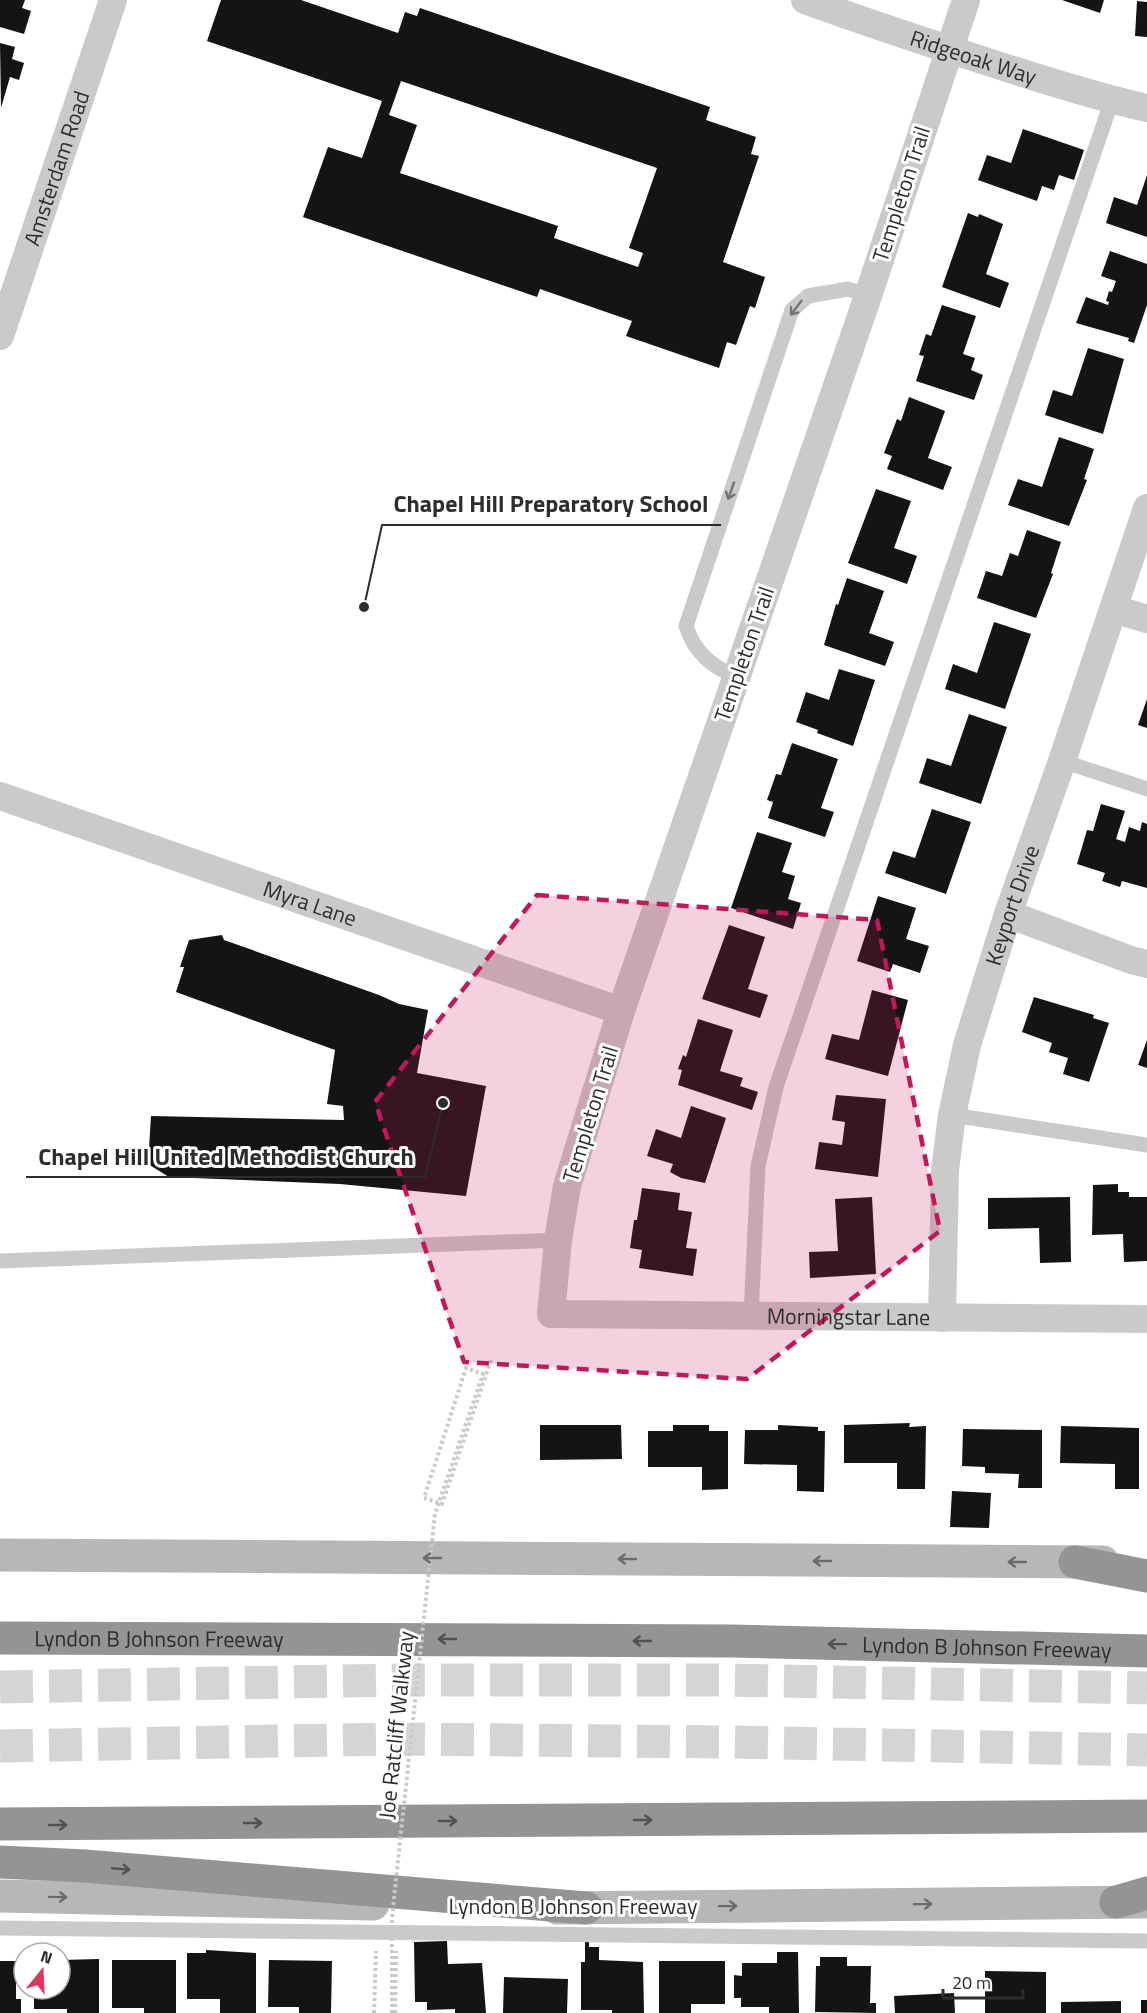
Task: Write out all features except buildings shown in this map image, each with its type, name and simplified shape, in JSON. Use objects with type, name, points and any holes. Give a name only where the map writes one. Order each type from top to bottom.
[{"type":"highway","points":[[1075,1562],[1147,1576]]},
{"type":"highway","name":"Lyndon B Johnson Freeway","points":[[0,1638],[718,1641],[1147,1651]]},
{"type":"highway","points":[[0,1824],[1147,1816]]},
{"type":"highway","points":[[0,1863],[85,1866],[586,1908]]},
{"type":"highway","points":[[1131,1902],[1147,1893]]},
{"type":"main road","points":[[0,1555],[1147,1562]]},
{"type":"main road","name":"Lyndon B Johnson Freeway","points":[[0,1896],[586,1908],[1131,1902]]},
{"type":"street","name":"Amsterdam Road","points":[[0,336],[113,0]]},
{"type":"street","name":"Ridgeoak Way","points":[[805,0],[949,50],[1112,100],[1147,108]]},
{"type":"street","name":"Templeton Trail","points":[[551,1314],[558,1240],[567,1186],[621,1011],[868,296],[966,0]]},
{"type":"street","name":"Keyport Drive","points":[[942,1318],[945,1170],[952,1115],[967,1045],[1008,914],[1147,508]]},
{"type":"street","points":[[1114,609],[1147,619]]},
{"type":"street","name":"Myra Lane","points":[[0,796],[621,1011]]},
{"type":"street","points":[[1008,914],[1131,960],[1147,963]]},
{"type":"street","name":"Morningstar Lane","points":[[551,1314],[1147,1319]]},
{"type":"lane","points":[[751,1316],[758,1166],[776,1087],[1112,100]]},
{"type":"lane","points":[[737,676],[719,670],[692,643],[686,626],[792,310],[807,296],[848,289],[868,296]]},
{"type":"lane","points":[[1062,761],[1147,789]]},
{"type":"lane","points":[[952,1115],[1147,1145]]},
{"type":"lane","points":[[0,1261],[558,1240]]},
{"type":"lane","points":[[0,1928],[1147,1941]]},
{"type":"path","name":"Joe Ratcliff Walkway","points":[[394,2013],[392,1917],[435,1514],[483,1374],[466,1368],[424,1498],[441,1504],[491,1360]]},
{"type":"path","name":"Joe Ratcliff Walkway","points":[[374,2013],[376,1951],[396,1951],[394,2013]]},
{"type":"highlighted area","points":[[537,895],[877,920],[940,1231],[747,1379],[464,1362],[375,1102]]},
{"type":"tunnel","points":[[0,1687],[400,1680],[728,1680],[1147,1688]]},
{"type":"tunnel","points":[[0,1746],[397,1739],[730,1742],[1147,1750]]},
{"type":"place","name":"Chapel Hill Preparatory School","points":[[364,607]]},
{"type":"place","name":"Chapel Hill United Methodist Church","points":[[443,1103]]}]
